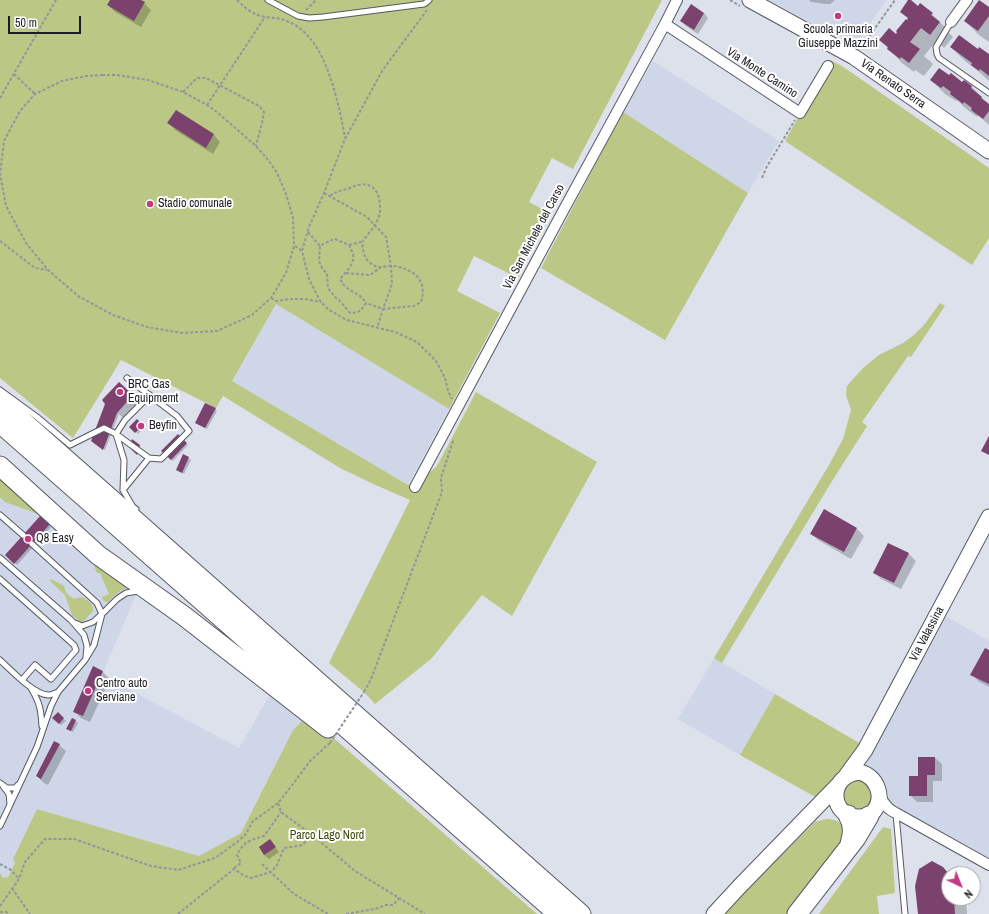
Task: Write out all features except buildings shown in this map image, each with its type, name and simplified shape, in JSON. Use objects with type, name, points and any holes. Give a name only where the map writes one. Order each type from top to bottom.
[{"type":"highway","points":[[0,401],[152,532],[581,914]]},
{"type":"highway","points":[[0,422],[558,914]]},
{"type":"highway","points":[[4,472],[98,555],[184,616],[301,706],[364,756],[485,860],[490,863],[503,866]]},
{"type":"highway","points":[[844,812],[851,821],[853,831],[850,844]]},
{"type":"highway","points":[[797,914],[860,831],[870,815]]},
{"type":"street","name":"Via San Michele del Carso","points":[[415,487],[677,0]]},
{"type":"street","name":"Via Renato Serra","points":[[750,0],[854,58],[989,152]]},
{"type":"street","points":[[951,22],[967,0]]},
{"type":"street","name":"Via Monte Camino","points":[[665,24],[800,113],[828,66]]},
{"type":"street","name":"Via Valassina","points":[[714,914],[842,780],[865,750],[989,517]]},
{"type":"street","name":"Via Valassina","points":[[865,750],[863,762],[866,772],[877,786],[883,803],[894,812],[989,865]]},
{"type":"street","points":[[844,812],[838,805],[836,795],[842,780],[851,773],[860,772],[868,776]]},
{"type":"street","points":[[870,815],[878,806],[880,796]]},
{"type":"street","points":[[815,809],[830,806],[858,818],[894,812]]},
{"type":"lane","points":[[268,0],[298,16],[309,18],[424,4],[429,0]]},
{"type":"lane","points":[[951,22],[936,47],[939,58],[989,93]]},
{"type":"lane","points":[[0,390],[37,417],[70,445],[104,428],[116,434],[149,458],[161,459],[189,431],[177,416],[127,378]]},
{"type":"lane","points":[[138,511],[133,507],[123,490],[124,460],[116,434],[125,420],[150,395]]},
{"type":"lane","points":[[123,490],[149,458]]},
{"type":"lane","points":[[0,515],[23,535]]},
{"type":"lane","points":[[0,826],[37,747],[50,706],[58,692],[85,660],[94,645],[102,614],[97,603],[32,544]]},
{"type":"lane","points":[[0,558],[71,620],[84,635],[87,646],[85,660]]},
{"type":"lane","points":[[0,579],[74,645],[76,650],[51,679],[35,665],[22,680]]},
{"type":"lane","points":[[71,620],[82,626],[93,622],[117,599],[126,593],[147,590]]},
{"type":"lane","points":[[0,660],[31,688],[40,693],[49,695],[58,692]]},
{"type":"lane","points":[[31,688],[38,700],[41,712],[42,733]]},
{"type":"lane","points":[[0,784],[7,788],[15,788],[21,781]]},
{"type":"lane","points":[[0,784],[9,794],[10,806]]},
{"type":"lane","points":[[894,812],[905,914]]},
{"type":"path","points":[[0,98],[56,0]]},
{"type":"path","points":[[237,0],[248,10],[256,14],[265,17],[276,17],[299,27],[315,44],[334,89],[345,139]]},
{"type":"path","points":[[854,58],[896,0]]},
{"type":"path","points":[[428,8],[382,71],[345,139],[307,232],[302,251],[309,279],[317,295],[329,310],[347,320],[395,332],[417,342],[436,361],[445,378],[448,391],[453,400],[455,414]]},
{"type":"path","points":[[207,105],[265,17]]},
{"type":"path","points":[[14,74],[35,94]]},
{"type":"path","points":[[86,76],[117,76],[148,80],[183,92],[207,105],[218,113],[256,146],[277,173],[286,194],[293,218],[294,246],[286,273],[271,298],[252,315],[217,331],[182,333],[147,327],[112,315],[78,296],[48,270],[26,243],[6,206],[0,174],[4,141],[20,111],[35,94],[62,81],[86,76]]},
{"type":"path","points":[[183,92],[197,78],[206,78],[259,106],[264,112],[256,146]]},
{"type":"path","points":[[762,178],[766,168],[800,113]]},
{"type":"path","points":[[320,246],[335,239],[349,245],[362,242],[375,226],[380,215],[380,201],[378,194],[374,188],[368,184],[358,184],[337,191],[330,196]]},
{"type":"path","points":[[324,193],[367,218],[386,237],[391,266],[392,284],[382,309],[377,328]]},
{"type":"path","points":[[307,232],[320,246],[319,261],[327,274],[328,288],[335,297],[350,313],[357,313],[366,303]]},
{"type":"path","points":[[0,241],[35,268],[48,270]]},
{"type":"path","points":[[362,242],[363,254],[370,262],[380,268]]},
{"type":"path","points":[[346,273],[370,275],[380,268],[391,266],[400,268],[411,272],[420,279],[424,294],[421,302],[414,306],[382,309],[366,303],[357,293],[344,286],[340,279],[352,263],[353,255],[349,245]]},
{"type":"path","points":[[294,246],[302,251]]},
{"type":"path","points":[[271,298],[276,301],[305,299],[322,302]]},
{"type":"path","points":[[0,906],[19,879],[25,862],[44,839],[74,839],[151,866],[178,870],[215,858],[246,834],[252,822],[278,803],[310,761],[330,743],[371,679],[442,492],[441,478],[452,441],[448,426]]},
{"type":"path","points":[[278,803],[281,812],[311,834],[354,870],[425,914]]},
{"type":"path","points":[[178,914],[241,864],[237,855],[244,843],[264,836],[281,812]]},
{"type":"path","points":[[234,869],[251,878],[271,872],[277,865],[284,848],[303,845],[311,834]]},
{"type":"path","points":[[0,864],[11,870],[19,879]]},
{"type":"path","points":[[262,864],[294,894],[328,914]]},
{"type":"path","points":[[12,888],[30,914]]},
{"type":"path","points":[[346,914],[375,909],[386,905],[393,905],[399,898]]},
{"type":"path","points":[[0,912],[6,912],[8,914]]},
{"type":"shaded area","name":"Scuola primaria Giuseppe Mazzini","points":[[769,0],[887,0],[857,42],[840,33],[837,36]]},
{"type":"shaded area","points":[[653,61],[779,141],[748,193],[623,112]]},
{"type":"shaded area","points":[[276,304],[449,409],[408,485],[232,381]]},
{"type":"shaded area","points":[[0,473],[136,595],[102,675],[239,748],[272,691],[305,718],[293,730],[241,833],[199,856],[37,809],[13,859],[15,863],[8,877],[3,878],[0,873]]},
{"type":"shaded area","points":[[942,614],[989,641],[989,863],[894,810],[868,771],[864,757]]},
{"type":"shaded area","points":[[714,658],[775,694],[740,755],[678,719]]},
{"type":"green space","points":[[0,0],[662,0],[573,169],[552,158],[529,202],[550,213],[518,278],[474,256],[457,291],[500,313],[449,409],[276,304],[232,381],[408,485],[437,466],[476,392],[597,462],[512,616],[482,595],[432,658],[375,704],[365,693],[329,663],[410,500],[340,468],[223,396],[216,408],[121,360],[73,438],[0,378]]},
{"type":"green space","points":[[830,60],[842,66],[989,168],[989,238],[972,265],[785,141]]},
{"type":"green space","points":[[623,112],[748,193],[665,340],[541,268]]},
{"type":"green space","points":[[940,303],[945,306],[911,357],[908,356],[862,422],[867,426],[722,663],[714,658],[843,439],[851,410],[846,395],[847,386],[863,368],[879,355],[903,343],[914,335],[924,325]]},
{"type":"green space","points":[[0,478],[131,587],[116,594],[108,602],[104,601],[102,597],[109,594],[100,573],[97,573],[93,563],[41,515],[5,502],[0,497]]},
{"type":"green space","points":[[51,579],[64,586],[66,593],[74,599],[82,597],[92,604],[93,611],[82,623],[72,615],[65,595],[50,581]]},
{"type":"green space","points":[[775,694],[861,744],[847,765],[819,799],[740,755]]},
{"type":"green space","name":"Parco Lago Nord","points":[[305,718],[337,741],[537,914],[0,914],[0,873],[3,878],[8,877],[15,863],[13,859],[37,809],[199,856],[241,833],[293,730]]},
{"type":"green space","points":[[858,778],[872,787],[872,802],[865,810],[854,810],[844,803],[844,787],[848,782]]},
{"type":"green space","points":[[832,819],[842,825],[843,842],[789,914],[725,914],[755,881],[815,822]]},
{"type":"green space","points":[[883,827],[891,829],[895,893],[877,896],[879,914],[819,914]]},
{"type":"place","name":"Scuola primaria Giuseppe Mazzini","points":[[838,16]]},
{"type":"place","name":"Stadio comunale","points":[[150,204]]},
{"type":"place","name":"BRC Gas Equipmemt","points":[[120,392]]},
{"type":"place","name":"Beyfin","points":[[141,426]]},
{"type":"place","name":"Q8 Easy","points":[[28,539]]},
{"type":"place","name":"Centro auto Serviane","points":[[88,691]]}]
